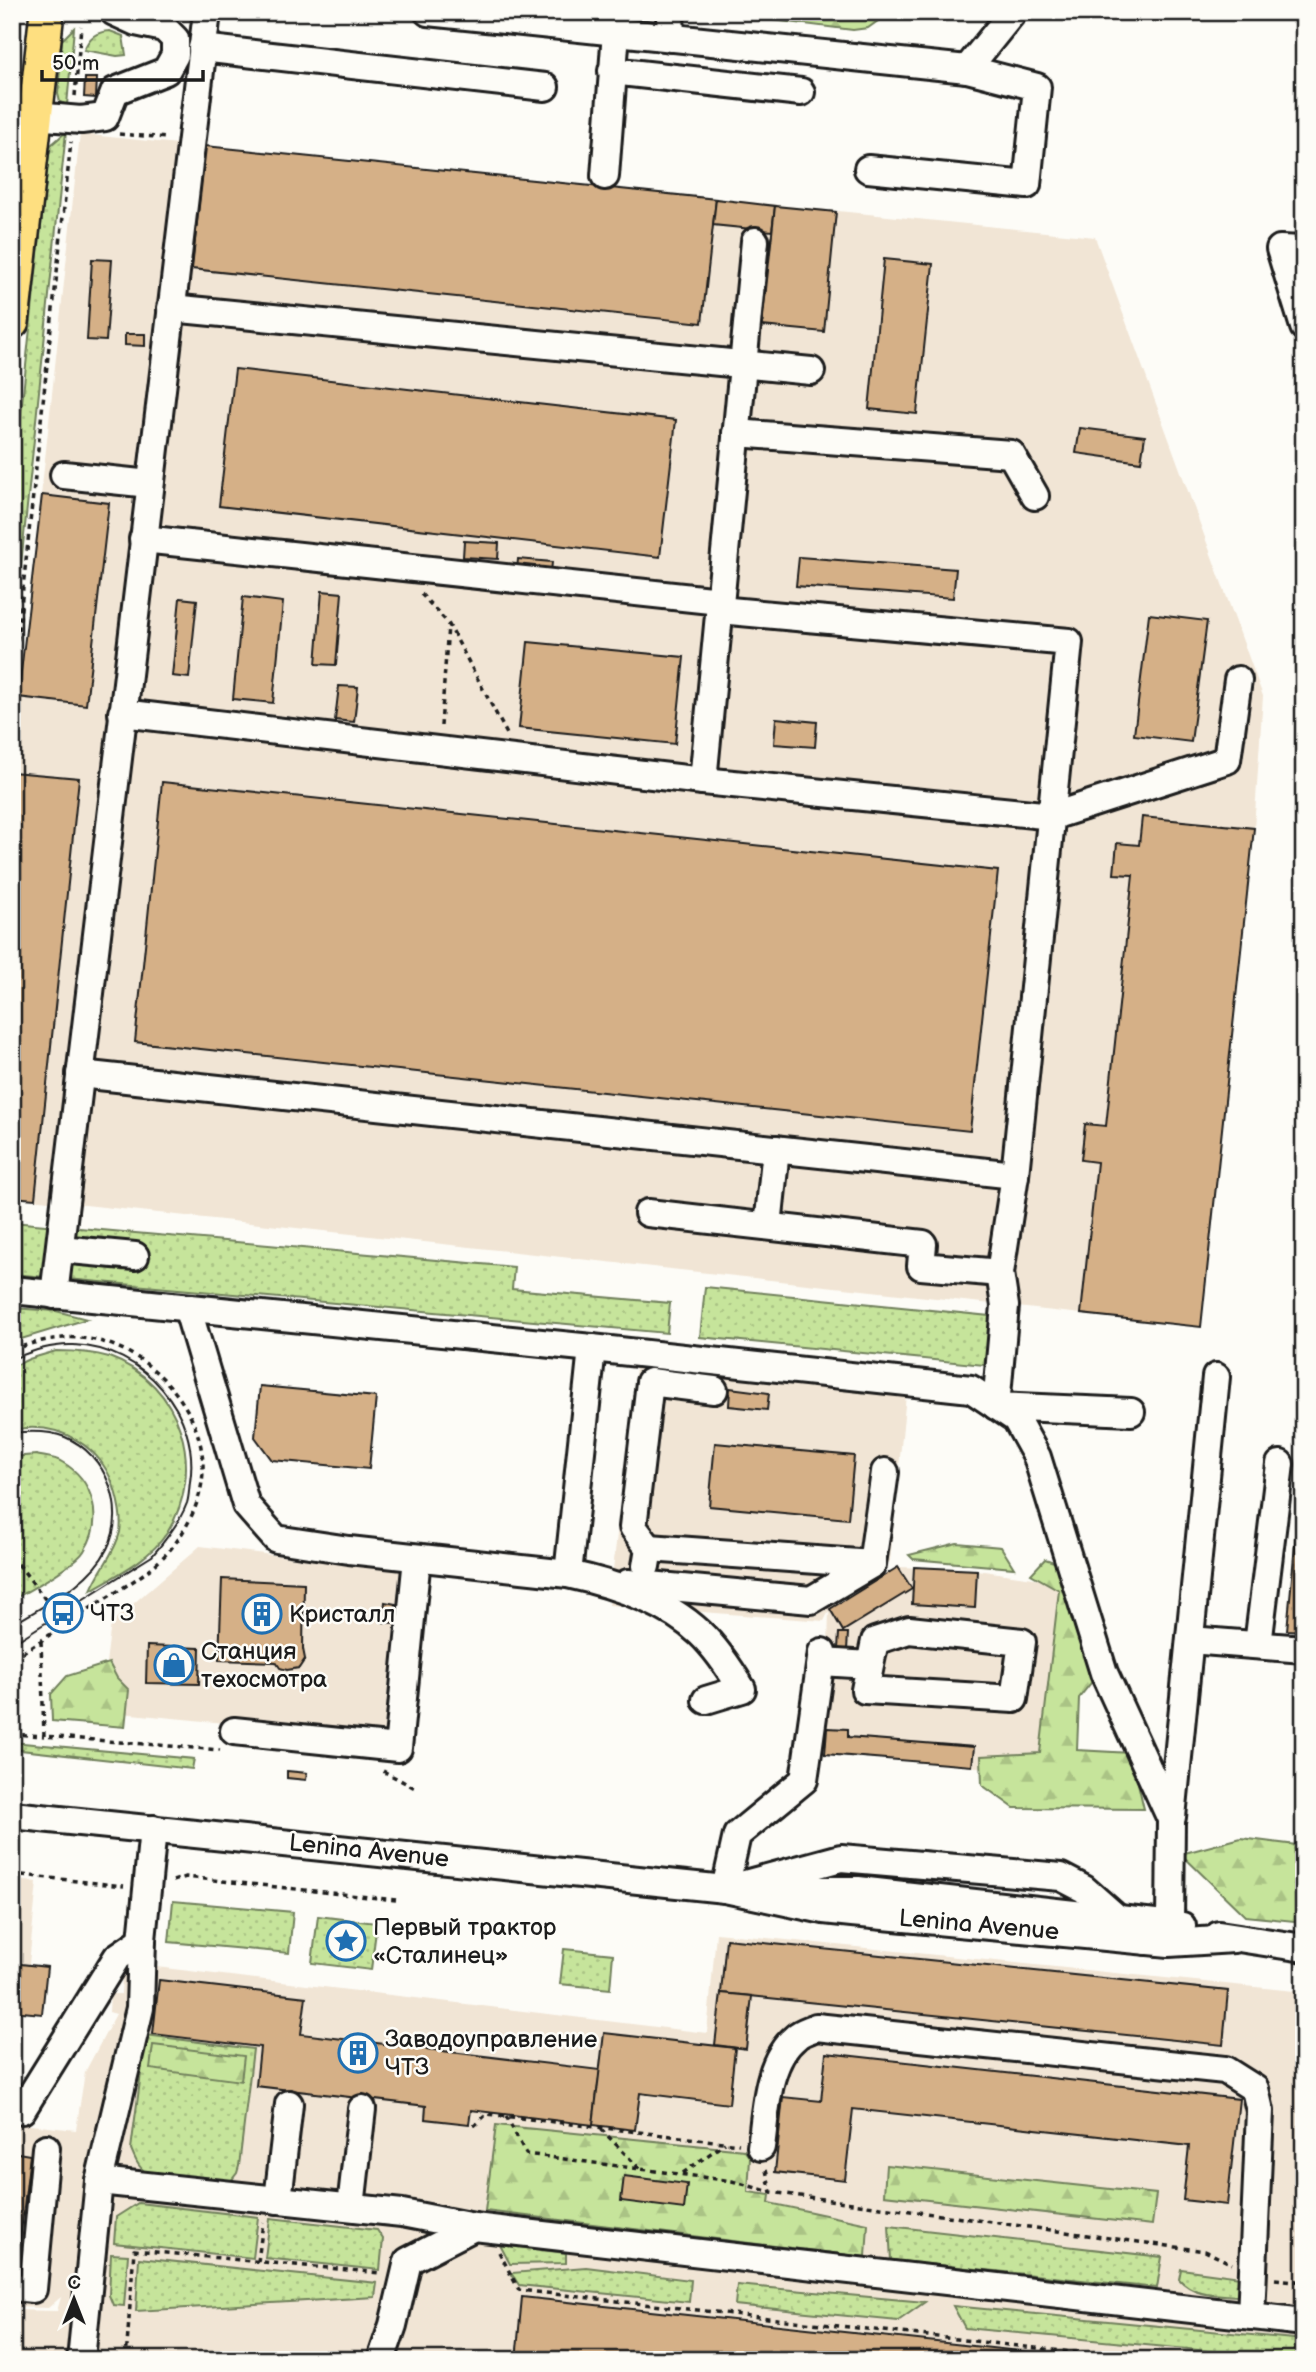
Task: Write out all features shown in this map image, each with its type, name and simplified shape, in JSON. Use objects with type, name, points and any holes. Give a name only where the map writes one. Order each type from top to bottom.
[{"type":"main road","points":[[12,322],[47,12]]},
{"type":"street","points":[[35,116],[73,119],[105,117],[115,91],[166,71],[174,55],[174,39],[164,28],[136,22],[114,12]]},
{"type":"street","points":[[54,1295],[206,12]]},
{"type":"street","points":[[428,12],[616,32],[670,25],[967,69],[1037,87],[1027,185],[868,169]]},
{"type":"street","points":[[967,69],[1013,12]]},
{"type":"street","points":[[605,176],[616,32]]},
{"type":"street","points":[[202,48],[545,87]]},
{"type":"street","points":[[612,71],[801,92]]},
{"type":"street","points":[[703,781],[755,241]]},
{"type":"street","points":[[1304,250],[1280,249],[1304,327]]},
{"type":"street","points":[[171,308],[811,371]]},
{"type":"street","points":[[736,433],[1011,454],[1035,496]]},
{"type":"street","points":[[64,475],[150,484]]},
{"type":"street","points":[[143,539],[396,566],[720,606],[1069,642],[1015,1175],[1000,1273],[1005,1306],[996,1406]]},
{"type":"street","points":[[122,713],[703,781],[1052,816],[1227,760],[1238,680]]},
{"type":"street","points":[[80,1074],[1015,1175]]},
{"type":"street","points":[[768,1226],[776,1149]]},
{"type":"street","points":[[648,1213],[923,1244],[921,1266],[1000,1273]]},
{"type":"street","points":[[60,1249],[135,1256]]},
{"type":"street","points":[[12,1290],[971,1389],[1016,1419],[1037,1457],[1104,1673],[1171,1819]]},
{"type":"street","points":[[188,1310],[246,1505],[276,1539],[349,1550],[568,1574],[595,1580],[811,1600],[872,1564]]},
{"type":"street","points":[[568,1574],[592,1348]]},
{"type":"street","points":[[1146,1941],[1159,1937],[1170,1923],[1171,1819],[1216,1377]]},
{"type":"street","points":[[644,1585],[649,1548],[633,1527],[650,1382],[714,1390]]},
{"type":"street","points":[[996,1406],[1132,1412]]},
{"type":"street","points":[[1258,1645],[1280,1464]]},
{"type":"street","points":[[872,1564],[885,1472]]},
{"type":"street","points":[[649,1548],[872,1564]]},
{"type":"street","points":[[232,1741],[398,1748],[417,1558]]},
{"type":"street","points":[[595,1580],[644,1598],[675,1614],[700,1633],[726,1663],[742,1689],[706,1700]]},
{"type":"street","points":[[909,1630],[1022,1642],[1014,1699],[865,1690],[870,1665],[875,1641],[909,1630]]},
{"type":"street","points":[[1190,1640],[1304,1649]]},
{"type":"street","points":[[870,1665],[822,1657],[804,1780],[737,1835],[725,1889],[841,1858],[1061,1877],[1084,1889],[1102,1912],[1086,1931],[1073,1934]]},
{"type":"street","name":"Lenina Avenue","points":[[12,1815],[855,1902],[1073,1934],[1169,1943],[1234,1939]]},
{"type":"street","points":[[81,2360],[99,2180],[140,2008],[142,1940],[153,1829]]},
{"type":"street","name":"Lenina Avenue","points":[[855,1902],[1102,1912],[1170,1923],[1234,1939],[1304,1948]]},
{"type":"street","points":[[22,2110],[117,1957],[142,1940]]},
{"type":"street","points":[[761,2147],[767,2098],[778,2060],[796,2036],[817,2027],[1225,2070],[1255,2090],[1260,2111],[1251,2316]]},
{"type":"street","points":[[272,2199],[289,2104]]},
{"type":"street","points":[[351,2207],[362,2109]]},
{"type":"street","points":[[12,2287],[33,2289],[47,2148]]},
{"type":"street","points":[[99,2180],[414,2214],[704,2265],[1304,2322]]},
{"type":"street","points":[[380,2360],[393,2325],[407,2268],[414,2214]]},
{"type":"street","points":[[407,2268],[480,2227]]},
{"type":"path","points":[[12,690],[81,26]]},
{"type":"path","points":[[110,133],[172,139]]},
{"type":"path","points":[[396,566],[449,623],[520,759]]},
{"type":"path","points":[[440,750],[449,623]]},
{"type":"path","points":[[12,1350],[51,1338],[96,1340],[141,1358],[174,1389],[197,1429],[203,1468],[198,1502],[180,1537],[158,1564],[12,1659]]},
{"type":"path","points":[[12,1556],[65,1625]]},
{"type":"path","points":[[40,1641],[44,1736]]},
{"type":"path","points":[[12,1734],[232,1741]]},
{"type":"path","points":[[379,1769],[415,1788]]},
{"type":"path","points":[[12,1874],[147,1889],[187,1877],[396,1900]]},
{"type":"path","points":[[474,2126],[487,2114],[761,2147],[771,2192]]},
{"type":"path","points":[[506,2116],[526,2154],[732,2181],[771,2192],[1205,2251],[1254,2275],[1304,2281]]},
{"type":"path","points":[[600,2128],[640,2169]]},
{"type":"path","points":[[681,2174],[725,2143]]},
{"type":"path","points":[[258,2262],[272,2199]]},
{"type":"path","points":[[480,2227],[519,2290],[1142,2360]]},
{"type":"path","points":[[126,2360],[134,2250],[258,2262],[407,2268]]},
{"type":"shaded area","points":[[80,134],[1095,237],[1263,696],[1254,829],[1201,1327],[12,1197],[12,765]]},
{"type":"shaded area","points":[[636,1367],[906,1395],[890,1561],[831,1608],[898,1567],[977,1570],[1062,1582],[1047,1773],[825,1754],[829,1611],[824,1621],[609,1605]]},
{"type":"shaded area","points":[[200,1546],[400,1571],[383,1738],[100,1711],[111,1623]]},
{"type":"shaded area","points":[[12,1880],[37,1882],[29,1964],[47,1967],[42,2014],[12,2011]]},
{"type":"shaded area","points":[[716,1933],[1304,1992],[1304,2360],[12,2360],[12,2310],[57,2311],[61,2297],[48,2308],[12,2307],[12,2123],[76,2130],[85,2072],[116,2014],[109,2012],[110,1994],[121,1994],[123,1963],[707,2033]]},
{"type":"green space","points":[[707,12],[879,12],[878,21],[868,28],[853,30]]},
{"type":"green space","points":[[74,28],[67,105],[60,102],[58,94],[62,40]]},
{"type":"green space","points":[[110,31],[123,36],[126,55],[84,50],[94,36]]},
{"type":"green space","points":[[66,132],[12,651],[12,496],[48,161],[51,145]]},
{"type":"green space","points":[[12,1222],[514,1267],[512,1289],[670,1303],[667,1333],[12,1274]]},
{"type":"green space","points":[[705,1287],[999,1317],[994,1366],[700,1337]]},
{"type":"green space","points":[[12,1308],[56,1311],[87,1319],[18,1340],[12,1339]]},
{"type":"green space","points":[[56,1351],[103,1355],[134,1369],[154,1386],[170,1407],[180,1431],[185,1456],[185,1482],[179,1508],[160,1543],[142,1559],[91,1590],[120,1532],[119,1508],[110,1477],[90,1450],[63,1433],[30,1428],[12,1430],[12,1367]]},
{"type":"green space","points":[[36,1455],[59,1460],[82,1479],[92,1502],[94,1527],[79,1557],[12,1600],[12,1457]]},
{"type":"green space","points":[[957,1543],[1001,1547],[1014,1568],[913,1559],[909,1555]]},
{"type":"green space","points":[[1045,1559],[1066,1566],[1073,1583],[1075,1630],[1084,1630],[1094,1679],[1079,1698],[1077,1750],[1131,1753],[1144,1809],[1014,1808],[982,1785],[981,1756],[1040,1753],[1059,1590],[1031,1574]]},
{"type":"green space","points":[[109,1663],[117,1678],[129,1690],[125,1727],[52,1721],[51,1694],[67,1676]]},
{"type":"green space","points":[[12,1742],[194,1759],[192,1769],[12,1749]]},
{"type":"green space","points":[[1241,1838],[1304,1846],[1304,1922],[1245,1916],[1181,1854]]},
{"type":"green space","points":[[173,1901],[293,1912],[289,1953],[169,1942]]},
{"type":"green space","points":[[318,1916],[377,1923],[371,1970],[312,1963]]},
{"type":"green space","points":[[564,1949],[613,1954],[610,1989],[560,1984]]},
{"type":"green space","points":[[146,2035],[253,2049],[239,2166],[230,2182],[150,2175],[136,2161],[131,2149]]},
{"type":"green space","points":[[153,2045],[244,2056],[241,2081],[150,2069]]},
{"type":"green space","points":[[496,2125],[744,2150],[750,2158],[748,2192],[770,2195],[769,2203],[868,2224],[866,2257],[485,2211]]},
{"type":"green space","points":[[886,2165],[1156,2194],[1152,2225],[884,2195]]},
{"type":"green space","points":[[138,2203],[258,2217],[253,2258],[114,2243],[116,2217]]},
{"type":"green space","points":[[270,2218],[377,2230],[383,2239],[380,2270],[265,2258]]},
{"type":"green space","points":[[889,2226],[1162,2257],[1157,2288],[891,2260]]},
{"type":"green space","points":[[500,2245],[566,2253],[566,2263],[510,2264]]},
{"type":"green space","points":[[111,2254],[128,2255],[124,2306],[113,2305],[109,2295]]},
{"type":"green space","points":[[139,2258],[377,2283],[375,2297],[136,2311]]},
{"type":"green space","points":[[586,2267],[691,2280],[689,2302],[519,2285],[511,2273]]},
{"type":"green space","points":[[1181,2269],[1248,2278],[1238,2296],[1214,2294],[1185,2285],[1179,2279]]},
{"type":"green space","points":[[737,2285],[925,2302],[898,2321],[735,2305]]},
{"type":"green space","points":[[953,2306],[1304,2340],[1304,2360],[965,2328]]},
{"type":"building","points":[[85,78],[97,78],[96,98],[84,97]]},
{"type":"building","points":[[205,146],[716,199],[702,323],[192,269]]},
{"type":"building","points":[[716,199],[775,206],[772,231],[713,225]]},
{"type":"building","points":[[775,206],[836,212],[824,332],[762,326]]},
{"type":"building","points":[[92,259],[112,260],[106,341],[87,340]]},
{"type":"building","points":[[884,259],[933,264],[917,414],[869,409]]},
{"type":"building","points":[[125,334],[145,334],[145,346],[125,345]]},
{"type":"building","points":[[235,369],[676,420],[660,557],[219,506]]},
{"type":"building","points":[[1080,428],[1145,436],[1141,462],[1076,453]]},
{"type":"building","points":[[42,495],[109,503],[86,705],[18,697]]},
{"type":"building","points":[[464,541],[499,543],[498,559],[463,557]]},
{"type":"building","points":[[799,557],[956,569],[953,598],[796,586]]},
{"type":"building","points":[[518,559],[552,562],[551,573],[517,570]]},
{"type":"building","points":[[322,591],[342,593],[336,665],[316,664]]},
{"type":"building","points":[[243,597],[283,602],[273,703],[233,699]]},
{"type":"building","points":[[180,598],[197,600],[189,678],[172,676]]},
{"type":"building","points":[[1149,614],[1207,621],[1191,742],[1134,735]]},
{"type":"building","points":[[528,642],[684,657],[675,744],[519,728]]},
{"type":"building","points":[[339,686],[358,687],[354,722],[335,720]]},
{"type":"building","points":[[776,718],[817,722],[815,747],[774,744]]},
{"type":"building","points":[[12,772],[79,778],[35,1199],[12,1197]]},
{"type":"building","points":[[162,782],[998,871],[970,1131],[135,1042]]},
{"type":"building","points":[[1142,817],[1254,828],[1201,1327],[1081,1314],[1097,1162],[1081,1160],[1085,1124],[1106,1126],[1133,875],[1114,874],[1117,843],[1139,845]]},
{"type":"building","points":[[260,1386],[376,1397],[369,1469],[272,1460],[255,1437]]},
{"type":"building","points":[[730,1388],[769,1393],[767,1410],[729,1406]]},
{"type":"building","points":[[715,1443],[854,1456],[848,1519],[709,1506]]},
{"type":"building","points":[[1301,1482],[1304,1483],[1304,1631],[1287,1630]]},
{"type":"building","points":[[898,1567],[912,1589],[843,1631],[830,1609]]},
{"type":"building","points":[[914,1567],[977,1570],[975,1608],[912,1604]]},
{"type":"building","name":"Кристалл","points":[[222,1579],[304,1583],[305,1659],[299,1668],[287,1670],[280,1668],[276,1662],[219,1660]]},
{"type":"building","points":[[385,1602],[396,1604],[394,1623],[383,1622]]},
{"type":"building","points":[[839,1633],[848,1633],[847,1650],[838,1649]]},
{"type":"building","points":[[147,1646],[200,1648],[199,1684],[146,1683]]},
{"type":"building","points":[[827,1728],[848,1729],[848,1737],[974,1747],[972,1766],[825,1754]]},
{"type":"building","points":[[287,1771],[307,1773],[306,1780],[287,1778]]},
{"type":"building","points":[[726,1939],[1228,1991],[1223,2045],[721,1993]]},
{"type":"building","points":[[12,1963],[47,1967],[42,2014],[12,2011]]},
{"type":"building","name":"Заводоуправление ЧТЗ","points":[[159,1980],[306,1997],[301,2034],[600,2070],[593,2125],[471,2110],[469,2124],[425,2119],[426,2106],[256,2086],[260,2047],[153,2034]]},
{"type":"building","points":[[721,1993],[752,1996],[746,2049],[715,2045]]},
{"type":"building","points":[[604,2033],[735,2048],[729,2104],[640,2093],[635,2130],[593,2125]]},
{"type":"building","points":[[826,2053],[1239,2099],[1227,2205],[1183,2200],[1189,2146],[853,2109],[845,2180],[775,2172],[783,2097],[821,2101]]},
{"type":"building","points":[[12,2152],[30,2155],[17,2266],[12,2265]]},
{"type":"building","points":[[624,2176],[687,2184],[684,2209],[621,2201]]},
{"type":"building","points":[[522,2297],[1101,2360],[516,2360]]},
{"type":"tram line","points":[[12,1359],[42,1349],[66,1345],[99,1349],[123,1358],[144,1371],[162,1389],[176,1409],[186,1432],[191,1456],[187,1503],[167,1538],[152,1556],[12,1644]]},
{"type":"tram line","points":[[12,1433],[52,1433],[79,1445],[102,1469],[114,1500],[115,1517],[107,1549],[89,1573],[65,1593],[12,1625]]},
{"type":"place","name":"ЧТЗ","points":[[63,1613]]},
{"type":"place","name":"Кристалл","points":[[262,1614]]},
{"type":"place","name":"Станция техосмотра","points":[[174,1665]]},
{"type":"place","name":"Первый трактор «Сталинец»","points":[[346,1941]]},
{"type":"place","name":"Заводоуправление ЧТЗ","points":[[358,2053]]}]
